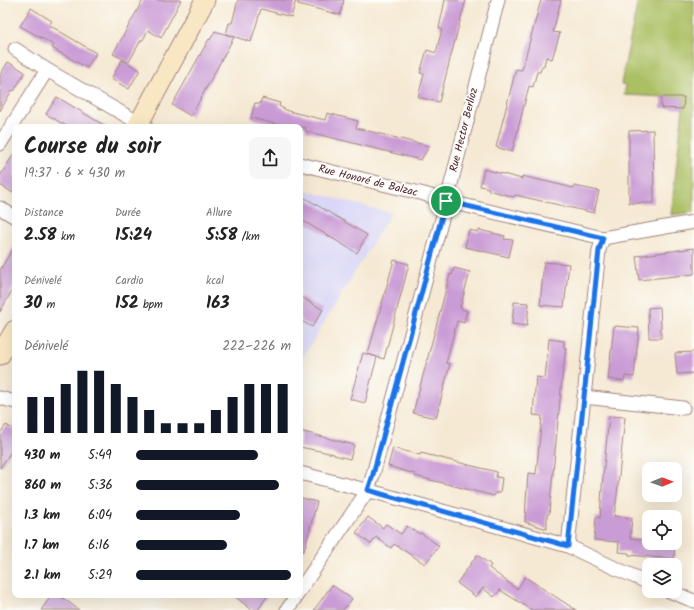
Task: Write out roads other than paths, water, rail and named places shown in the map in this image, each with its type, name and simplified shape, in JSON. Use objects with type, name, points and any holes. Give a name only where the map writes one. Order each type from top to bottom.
[{"type":"street","points":[[143,124],[205,0]]},
{"type":"street","name":"Rue Hector Berlioz","points":[[303,586],[368,490],[440,226],[498,0]]},
{"type":"street","points":[[15,50],[139,124]]},
{"type":"street","points":[[13,124],[47,70]]},
{"type":"street","points":[[0,144],[12,125]]},
{"type":"street","name":"Rue Honoré de Balzac","points":[[303,165],[424,194],[446,201],[603,238],[694,222]]},
{"type":"street","points":[[0,208],[12,215]]},
{"type":"street","points":[[568,546],[599,250],[603,238]]},
{"type":"street","points":[[0,355],[12,335]]},
{"type":"street","points":[[584,397],[683,408]]},
{"type":"street","points":[[0,398],[12,401]]},
{"type":"street","points":[[303,474],[368,490],[568,546],[642,580]]},
{"type":"street","points":[[682,596],[694,601]]},
{"type":"street","points":[[287,610],[295,598]]}]
